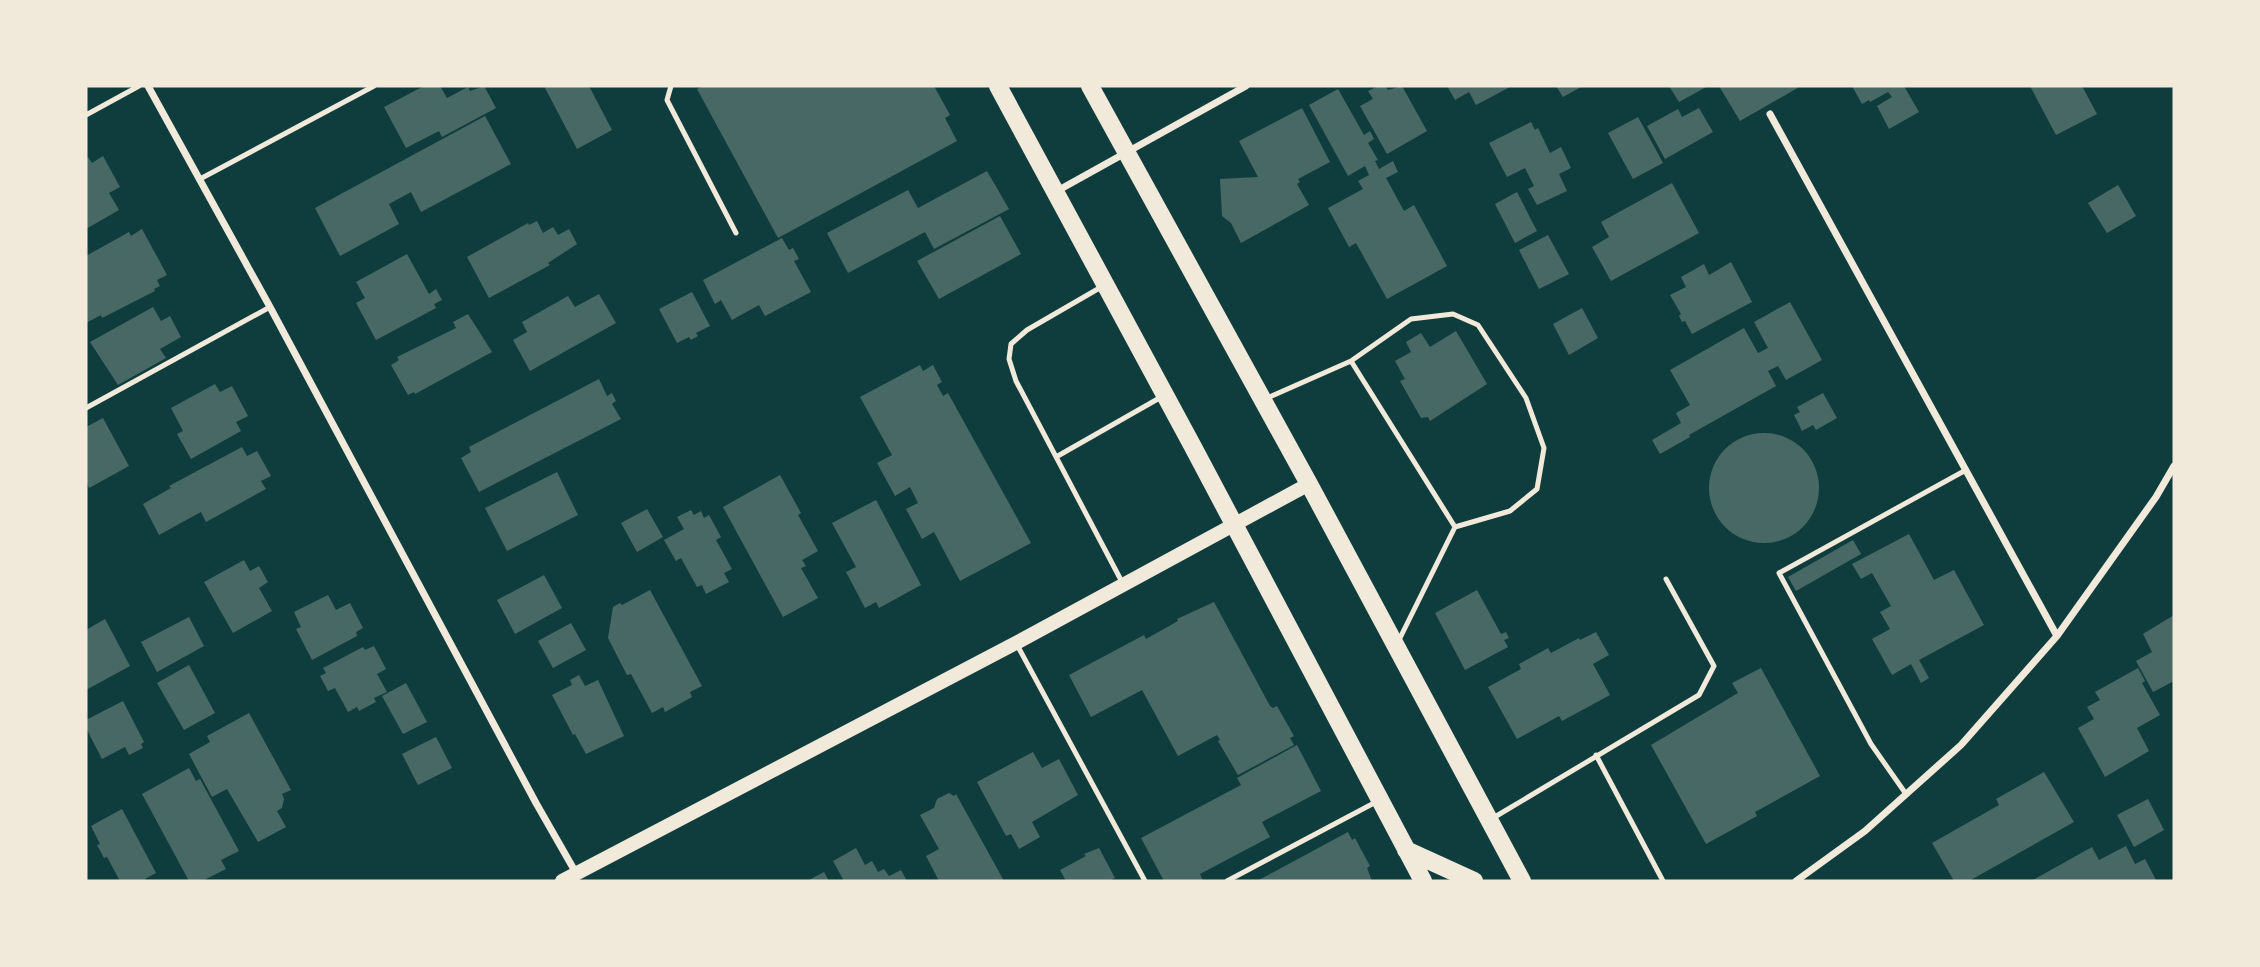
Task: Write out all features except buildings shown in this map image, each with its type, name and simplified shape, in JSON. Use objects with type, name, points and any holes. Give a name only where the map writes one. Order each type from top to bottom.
[{"type":"main road","points":[[998,86],[1423,881]]},
{"type":"main road","points":[[1090,86],[1263,399],[1522,881]]},
{"type":"main road","points":[[562,881],[1016,643],[1309,485]]},
{"type":"main road","points":[[1406,850],[1474,881]]},
{"type":"street","points":[[148,86],[576,873]]},
{"type":"street","points":[[1055,192],[1246,86]]},
{"type":"street","points":[[1770,114],[2057,636]]},
{"type":"street","points":[[1797,881],[1865,831],[1961,745],[2057,636],[2156,497],[2174,466]]},
{"type":"lane","points":[[86,115],[139,86]]},
{"type":"lane","points":[[200,179],[374,86]]},
{"type":"lane","points":[[671,86],[667,100],[736,233]]},
{"type":"lane","points":[[1106,285],[1027,330],[1011,344],[1009,359],[1016,381],[1123,584]]},
{"type":"lane","points":[[86,408],[270,307]]},
{"type":"lane","points":[[1263,399],[1351,362],[1410,319],[1453,314],[1478,325],[1526,398],[1544,448],[1537,489],[1510,511],[1455,527],[1396,645]]},
{"type":"lane","points":[[1351,362],[1455,527]]},
{"type":"lane","points":[[1056,457],[1165,395]]},
{"type":"lane","points":[[1906,794],[1871,744],[1779,573],[1966,470]]},
{"type":"lane","points":[[1491,820],[1699,695],[1714,666],[1666,579]]},
{"type":"lane","points":[[1016,643],[1145,881]]},
{"type":"lane","points":[[1596,755],[1663,881]]},
{"type":"lane","points":[[1227,881],[1380,800]]}]
